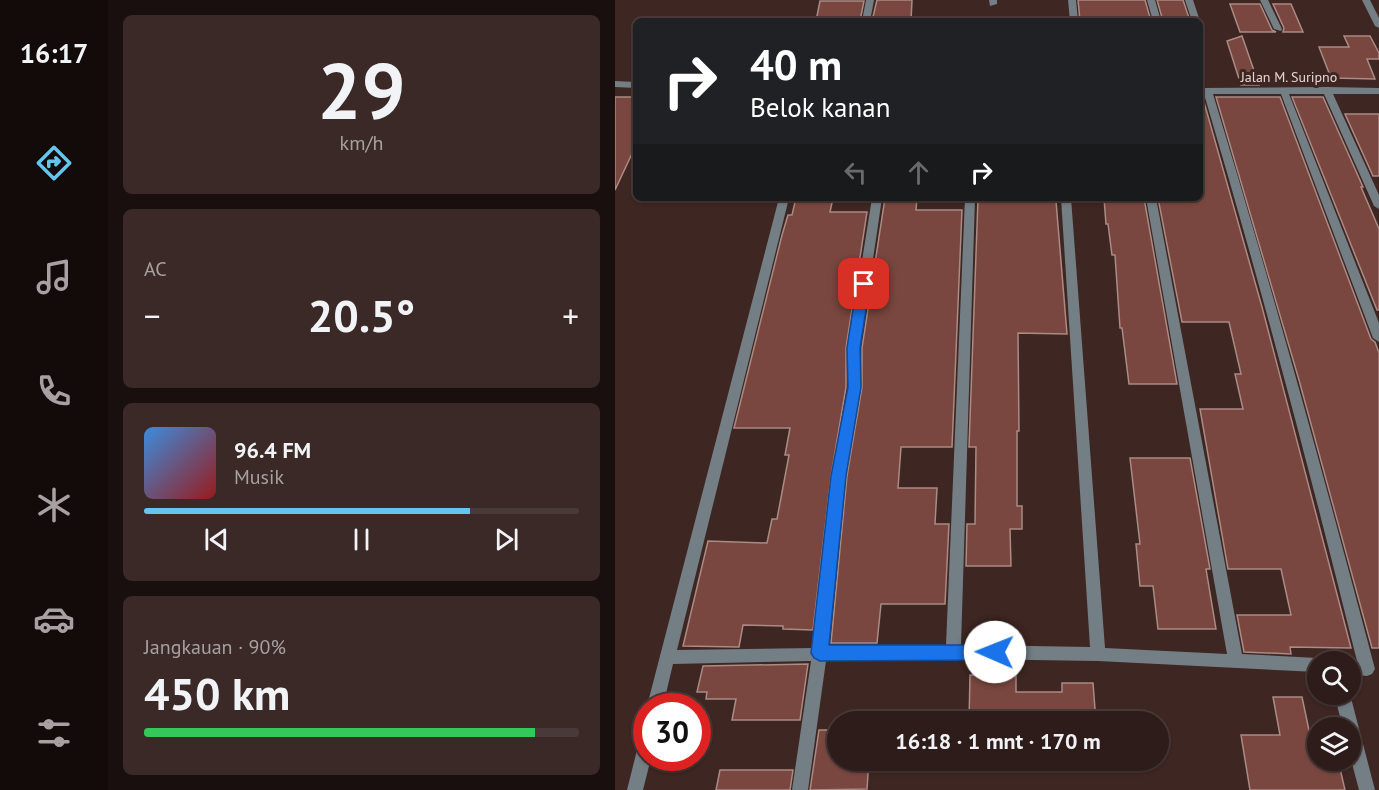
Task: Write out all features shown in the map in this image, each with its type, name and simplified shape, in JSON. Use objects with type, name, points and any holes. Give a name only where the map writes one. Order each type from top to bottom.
[{"type":"street","points":[[867,18],[870,0]]},
{"type":"street","points":[[1072,0],[1074,18]]},
{"type":"street","points":[[1151,0],[1156,18]]},
{"type":"street","points":[[1189,0],[1195,18]]},
{"type":"street","points":[[1265,0],[1278,29]]},
{"type":"street","points":[[1366,0],[1379,26]]},
{"type":"street","points":[[615,84],[633,85]]},
{"type":"street","points":[[1327,90],[1379,206]]},
{"type":"street","points":[[1204,91],[1267,288],[1313,452],[1367,669],[1361,668]]},
{"type":"street","name":"Jalan M. Suripno","points":[[1204,91],[1379,92]]},
{"type":"street","points":[[1284,91],[1379,338]]},
{"type":"street","points":[[658,693],[783,201]]},
{"type":"street","points":[[800,790],[820,653],[839,476],[854,387],[854,348],[877,201]]},
{"type":"street","points":[[953,652],[971,201]]},
{"type":"street","points":[[1066,201],[1098,654]]},
{"type":"street","points":[[1152,201],[1236,662]]},
{"type":"street","points":[[668,657],[953,652],[1098,654],[1307,665]]},
{"type":"street","points":[[1345,705],[1367,790]]},
{"type":"street","points":[[635,790],[640,771]]},
{"type":"building","points":[[877,0],[912,0],[911,18],[873,18]]},
{"type":"building","points":[[1078,0],[1145,0],[1150,18],[1080,18]]},
{"type":"building","points":[[1157,0],[1183,0],[1189,18],[1162,18]]},
{"type":"building","points":[[820,1],[864,1],[861,18],[817,18]]},
{"type":"building","points":[[1230,4],[1260,4],[1272,30],[1276,32],[1240,32]]},
{"type":"building","points":[[1273,4],[1291,4],[1303,32],[1283,32],[1284,28]]},
{"type":"building","points":[[1242,36],[1259,85],[1241,85],[1227,41]]},
{"type":"building","points":[[1344,36],[1370,36],[1379,53],[1379,59],[1367,59],[1375,79],[1331,78],[1319,47],[1349,47]]},
{"type":"building","points":[[615,97],[633,97],[633,151],[615,190]]},
{"type":"building","points":[[1216,97],[1280,97],[1371,339],[1375,342],[1379,353],[1379,648],[1372,648],[1299,380]]},
{"type":"building","points":[[1292,97],[1323,97],[1363,187],[1361,187],[1379,229],[1379,310],[1377,310]]},
{"type":"building","points":[[1204,102],[1262,307],[1351,648],[1290,647],[1291,654],[1244,652],[1237,615],[1291,615],[1281,569],[1228,569],[1200,409],[1243,409],[1235,374],[1241,374],[1229,322],[1182,322],[1159,201],[1203,201]]},
{"type":"building","points":[[1345,114],[1379,114],[1379,176],[1373,176]]},
{"type":"building","points":[[795,201],[832,201],[830,212],[867,212],[846,348],[846,387],[831,476],[813,630],[783,629],[783,626],[743,625],[739,647],[683,646],[708,541],[767,543],[772,519],[777,519],[789,455],[785,455],[790,428],[734,428],[782,235],[788,215],[792,215]]},
{"type":"building","points":[[885,201],[917,201],[916,210],[962,210],[952,447],[901,447],[898,488],[937,488],[935,524],[949,524],[945,604],[881,604],[877,643],[831,643],[847,476],[862,387],[862,348]]},
{"type":"building","points":[[978,201],[1056,201],[1067,334],[1018,333],[1017,506],[1022,506],[1022,529],[1010,529],[1011,566],[966,566],[967,524],[975,524],[976,447],[969,447]]},
{"type":"building","points":[[1104,201],[1145,201],[1177,384],[1129,384],[1122,328],[1120,328],[1115,255],[1112,255],[1108,224],[1106,224]]},
{"type":"building","points":[[1130,458],[1190,458],[1210,569],[1206,569],[1216,629],[1158,629],[1153,586],[1140,586],[1136,544],[1140,544]]},
{"type":"building","points":[[808,664],[800,720],[732,720],[736,699],[711,699],[711,693],[697,692],[703,666]]},
{"type":"building","points":[[970,675],[1016,676],[1016,692],[1062,692],[1062,683],[1093,683],[1095,711],[969,711]]},
{"type":"building","points":[[1273,697],[1302,697],[1307,721],[1307,771],[1341,771],[1345,790],[1250,790],[1241,735],[1280,735]]},
{"type":"building","points":[[819,730],[827,730],[827,771],[868,771],[867,789],[810,790]]},
{"type":"building","points":[[720,770],[793,770],[790,790],[716,790]]},
{"type":"route","points":[[864,284],[854,348],[854,387],[839,476],[820,653],[995,652]]}]
